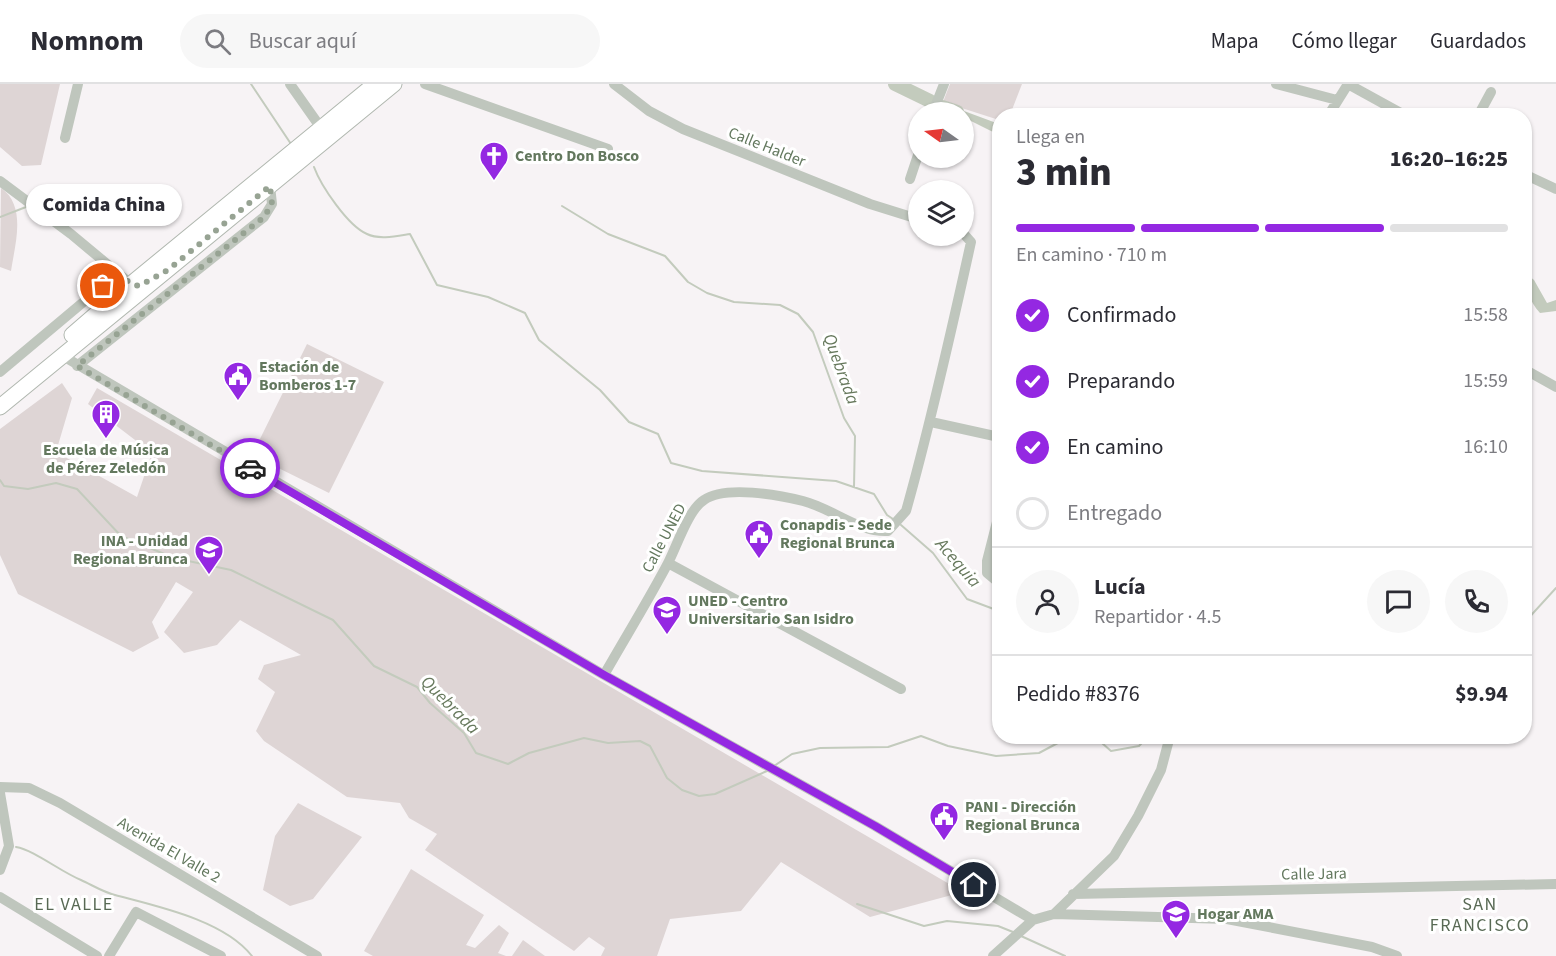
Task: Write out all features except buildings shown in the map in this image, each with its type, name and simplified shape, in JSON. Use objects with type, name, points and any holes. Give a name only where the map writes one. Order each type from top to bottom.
[{"type":"highway","points":[[0,407],[63,356],[131,284],[375,84]]},
{"type":"highway","points":[[0,396],[93,324],[168,270],[394,84]]},
{"type":"highway","points":[[131,284],[142,285],[168,270]]},
{"type":"highway","points":[[33,370],[63,356]]},
{"type":"street","points":[[65,138],[78,84]]},
{"type":"street","points":[[290,84],[321,128]]},
{"type":"street","points":[[425,84],[608,150]]},
{"type":"street","name":"Calle Halder","points":[[614,84],[649,111],[682,129],[870,204],[908,216]]},
{"type":"street","points":[[937,102],[944,84]]},
{"type":"street","points":[[1276,84],[1294,86],[1337,100]]},
{"type":"street","points":[[1332,108],[1348,84],[1392,108]]},
{"type":"street","points":[[1482,108],[1491,92]]},
{"type":"street","points":[[910,179],[914,168]]},
{"type":"street","points":[[1532,178],[1556,189]]},
{"type":"street","points":[[0,182],[131,284]]},
{"type":"street","points":[[77,366],[264,217],[272,204],[270,186]]},
{"type":"street","points":[[970,246],[931,422],[992,435]]},
{"type":"street","points":[[0,372],[118,273]]},
{"type":"street","points":[[63,356],[604,675],[875,826],[1033,920]]},
{"type":"street","points":[[1532,374],[1556,387]]},
{"type":"street","name":"Calle UNED","points":[[604,675],[668,563],[694,510],[703,500],[719,494],[750,493],[797,500],[827,509],[876,532],[888,531],[906,512],[931,422]]},
{"type":"street","points":[[992,541],[987,561],[987,573],[992,578]]},
{"type":"street","points":[[668,563],[901,689]]},
{"type":"street","points":[[1054,914],[1114,856],[1138,816],[1161,770],[1168,744]]},
{"type":"street","name":"Avenida El Valle 2","points":[[0,786],[29,788],[60,803],[317,956]]},
{"type":"street","points":[[0,793],[9,846],[0,870]]},
{"type":"street","name":"Calle Jara","points":[[1073,894],[1556,884]]},
{"type":"street","points":[[0,897],[97,956]]},
{"type":"street","points":[[109,956],[136,912],[221,956]]},
{"type":"street","points":[[993,956],[1033,920],[1054,914],[1227,918],[1372,947],[1397,956]]},
{"type":"shaded area","points":[[0,84],[60,84],[41,165],[22,166],[0,147]]},
{"type":"shaded area","points":[[950,84],[1022,84],[1013,108],[992,108],[992,118],[974,112],[974,102],[943,102]]},
{"type":"shaded area","points":[[974,115],[992,121],[992,132],[974,122]]},
{"type":"shaded area","points":[[1,188],[9,196],[17,215],[11,271],[0,267]]},
{"type":"shaded area","points":[[1532,278],[1547,303],[1556,300],[1556,311],[1540,313],[1533,304]]},
{"type":"shaded area","points":[[307,344],[384,382],[329,493],[252,455]]},
{"type":"shaded area","name":"INA - Unidad Regional Brunca","points":[[62,383],[72,398],[56,452],[137,497],[152,453],[88,404],[97,388],[963,892],[870,917],[781,862],[741,911],[670,919],[657,956],[601,956],[605,948],[589,937],[574,951],[425,850],[437,834],[409,818],[400,803],[347,797],[264,741],[256,731],[275,692],[258,679],[264,665],[301,655],[240,620],[217,645],[184,653],[164,632],[193,592],[176,582],[152,622],[159,638],[133,652],[18,594],[0,555],[0,429]]},
{"type":"shaded area","points":[[298,803],[362,837],[313,899],[290,906],[263,890],[275,836]]},
{"type":"shaded area","points":[[411,869],[484,915],[466,945],[475,948],[499,925],[509,933],[498,953],[506,956],[373,956],[364,951]]},
{"type":"shaded area","points":[[523,940],[545,956],[512,956]]},
{"type":"waterway","points":[[251,84],[291,144]]},
{"type":"waterway","points":[[895,84],[930,101]]},
{"type":"waterway","name":"Quebrada","points":[[314,167],[336,205],[360,230],[377,237],[410,234],[437,285],[488,297],[525,313],[539,340],[600,390],[629,422],[658,434],[671,463],[702,471],[836,481],[874,494],[887,515],[893,519]]},
{"type":"waterway","points":[[40,202],[59,201],[88,208],[125,201]]},
{"type":"waterway","name":"Quebrada","points":[[562,206],[608,234],[665,256],[688,282],[707,293],[734,302],[780,305],[798,314],[813,332],[844,418],[855,436],[854,487]]},
{"type":"waterway","points":[[0,217],[26,207]]},
{"type":"waterway","name":"Quebrada","points":[[0,480],[4,486],[28,489],[56,483],[77,489],[121,536],[174,558],[231,570],[333,620],[374,666],[417,687],[430,703],[464,733],[476,753],[508,764],[529,753],[584,738],[608,743],[640,741],[650,746],[667,778],[682,790],[699,796],[715,794],[767,771]]},
{"type":"waterway","name":"Acequia","points":[[901,525],[933,553],[967,599],[992,608]]},
{"type":"waterway","name":"Acequia","points":[[1532,614],[1556,588]]},
{"type":"waterway","name":"Quebrada","points":[[774,766],[792,754],[820,748],[888,747],[921,736],[948,746],[996,756],[1039,753],[1056,744]]},
{"type":"waterway","name":"Acequia","points":[[1103,744],[1111,751],[1141,744]]},
{"type":"waterway","points":[[16,847],[31,852],[106,892],[188,916],[207,924],[240,943],[252,956]]},
{"type":"waterway","name":"Quebrada","points":[[857,904],[924,926],[947,921],[998,926],[1013,932]]},
{"type":"waterway","name":"Quebrada","points":[[1021,936],[1065,956]]},
{"type":"way so far","points":[[103,286],[118,273],[131,284],[139,286],[168,270],[270,186],[272,204],[264,217],[77,366],[250,468]]},
{"type":"place","name":"Centro Don Bosco","points":[[494,182]]},
{"type":"place","name":"Comida China","points":[[103,286]]},
{"type":"place","name":"Estación de Bomberos 1-7","points":[[238,402]]},
{"type":"place","name":"Escuela de Música de Pérez Zeledón","points":[[106,440]]},
{"type":"place","name":"Conapdis - Sede Regional Brunca","points":[[759,560]]},
{"type":"place","name":"INA - Unidad Regional Brunca","points":[[209,576]]},
{"type":"place","name":"UNED - Centro Universitario San Isidro","points":[[667,636]]},
{"type":"place","name":"PANI - Dirección Regional Brunca","points":[[944,842]]},
{"type":"place","name":"Hogar AMA","points":[[1176,940]]},
{"type":"district","name":"EL VALLE","points":[[74,904]]},
{"type":"district","name":"SAN FRANCISCO","points":[[1480,914]]},
{"type":"route","points":[[250,468],[604,675],[875,826],[974,885]]}]
